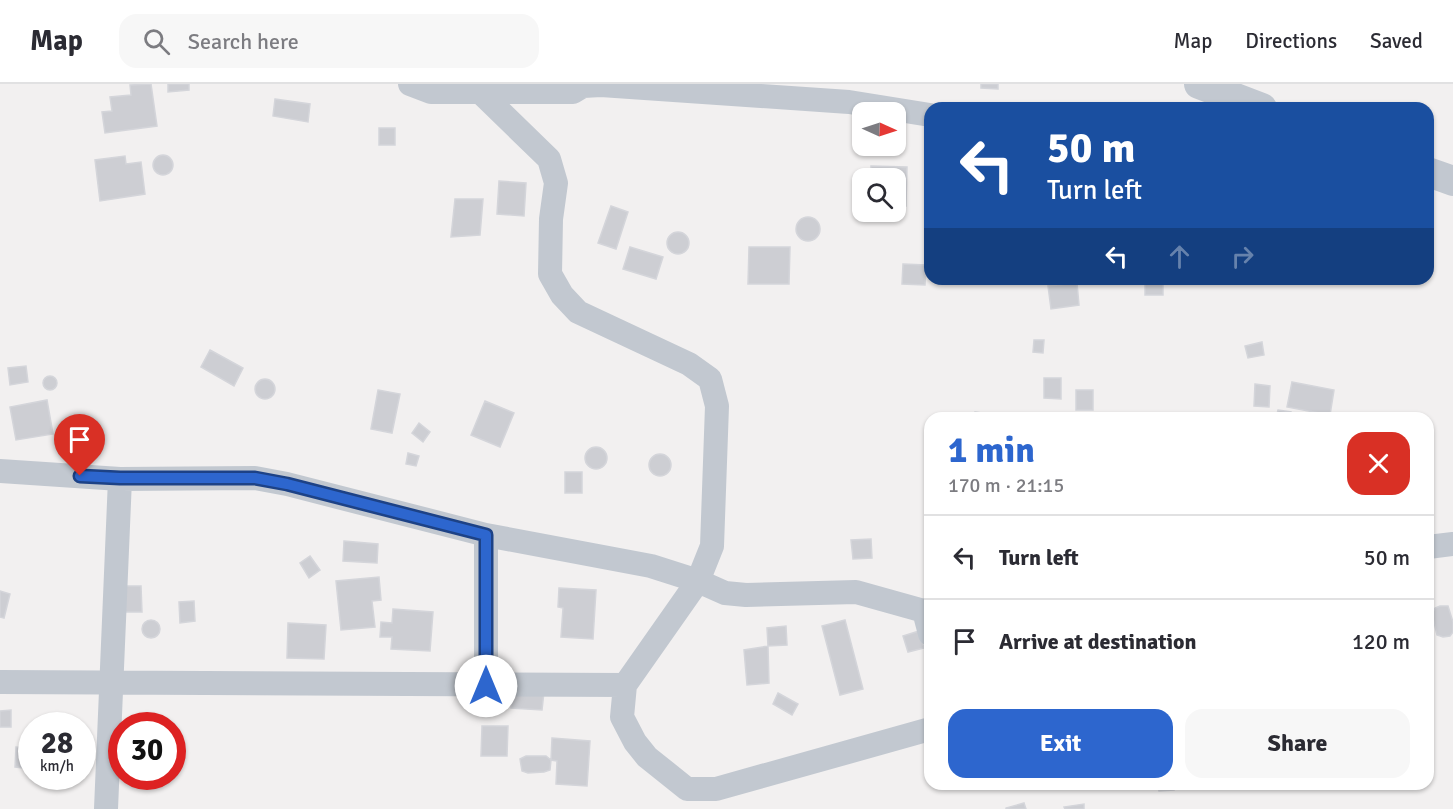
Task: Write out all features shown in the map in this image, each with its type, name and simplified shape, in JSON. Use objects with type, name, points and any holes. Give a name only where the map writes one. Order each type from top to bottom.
[{"type":"street","points":[[410,84],[431,92],[573,92],[583,86],[601,85],[849,102],[924,114]]},
{"type":"street","points":[[1199,84],[1246,102]]},
{"type":"street","points":[[480,92],[549,159],[556,183],[551,219],[550,274],[562,295],[578,312],[689,364],[710,379],[717,406],[712,546],[698,580],[625,685],[622,717],[635,742],[647,757],[687,789],[716,789],[924,731]]},
{"type":"street","points":[[1434,174],[1453,181]]},
{"type":"street","points":[[0,471],[120,478],[255,478],[287,484],[486,535],[651,566],[698,580],[725,593],[746,596],[856,591],[924,609]]},
{"type":"street","points":[[106,809],[120,478]]},
{"type":"street","points":[[486,535],[486,686]]},
{"type":"street","points":[[1434,546],[1453,544]]},
{"type":"street","points":[[0,682],[625,685]]},
{"type":"building","points":[[151,84],[157,126],[105,133],[102,112],[112,111],[110,97],[131,95],[130,85]]},
{"type":"building","points":[[168,84],[189,84],[189,90],[168,92]]},
{"type":"building","points":[[981,84],[998,84],[998,89],[981,88]]},
{"type":"building","points":[[275,99],[310,104],[308,122],[273,116]]},
{"type":"building","points":[[379,128],[395,128],[395,145],[379,145]]},
{"type":"building","points":[[159,155],[167,155],[173,161],[173,169],[167,175],[159,175],[153,169],[153,161]]},
{"type":"building","points":[[125,156],[126,164],[141,162],[145,194],[100,201],[95,160]]},
{"type":"building","points":[[871,166],[907,167],[906,206],[906,168],[871,168]]},
{"type":"building","points":[[499,181],[526,183],[524,216],[497,214]]},
{"type":"building","points":[[455,199],[483,199],[480,235],[451,237]]},
{"type":"building","points":[[611,206],[628,212],[616,249],[598,243]]},
{"type":"building","points":[[808,217],[817,220],[820,229],[817,238],[808,241],[799,238],[796,229],[799,220]]},
{"type":"building","points":[[678,232],[686,235],[689,243],[686,251],[678,254],[670,251],[667,243],[670,235]]},
{"type":"building","points":[[630,247],[663,257],[656,279],[623,269]]},
{"type":"building","points":[[749,247],[790,247],[789,284],[748,284]]},
{"type":"building","points":[[903,264],[924,265],[924,285],[902,284]]},
{"type":"building","points":[[1077,285],[1079,305],[1051,309],[1048,286]]},
{"type":"building","points":[[1145,285],[1163,285],[1163,295],[1145,295]]},
{"type":"building","points":[[1034,340],[1044,340],[1043,353],[1033,352]]},
{"type":"building","points":[[1262,342],[1264,355],[1248,358],[1245,346]]},
{"type":"building","points":[[210,350],[243,368],[234,386],[201,367]]},
{"type":"building","points":[[26,366],[28,382],[10,385],[8,368]]},
{"type":"building","points":[[47,376],[53,376],[57,383],[53,390],[47,390],[43,386],[43,380]]},
{"type":"building","points":[[1044,378],[1061,378],[1061,399],[1044,398]]},
{"type":"building","points":[[265,379],[272,382],[275,389],[272,396],[265,399],[258,396],[255,389],[258,382]]},
{"type":"building","points":[[1292,382],[1334,390],[1330,412],[1314,412],[1287,407]]},
{"type":"building","points":[[1255,384],[1270,386],[1269,407],[1254,406]]},
{"type":"building","points":[[378,390],[400,394],[392,433],[371,429]]},
{"type":"building","points":[[1076,390],[1093,390],[1093,410],[1076,410]]},
{"type":"building","points":[[47,400],[53,434],[16,440],[10,407]]},
{"type":"building","points":[[485,401],[514,413],[500,447],[471,435]]},
{"type":"building","points":[[419,423],[430,432],[423,442],[412,433]]},
{"type":"building","points":[[596,447],[604,450],[607,458],[604,466],[596,469],[588,466],[585,458],[588,450]]},
{"type":"building","points":[[408,453],[419,456],[416,466],[406,464]]},
{"type":"building","points":[[660,454],[668,457],[671,465],[668,473],[660,476],[652,473],[649,465],[652,457]]},
{"type":"building","points":[[565,472],[582,472],[582,493],[565,493]]},
{"type":"building","points":[[871,539],[872,558],[853,559],[851,540]]},
{"type":"building","points":[[344,541],[378,544],[377,563],[343,561]]},
{"type":"building","points":[[310,556],[320,570],[309,578],[300,563]]},
{"type":"building","points":[[379,577],[381,600],[372,601],[375,627],[341,630],[336,581]]},
{"type":"building","points":[[124,586],[141,586],[142,612],[124,612]]},
{"type":"building","points":[[559,588],[596,590],[593,639],[561,637],[563,608],[558,607]]},
{"type":"building","points":[[0,591],[10,594],[4,618],[0,617]]},
{"type":"building","points":[[194,601],[195,621],[180,623],[179,602]]},
{"type":"building","points":[[1448,606],[1453,622],[1453,632],[1450,636],[1437,635],[1434,622],[1435,608]]},
{"type":"building","points":[[393,609],[433,612],[430,651],[391,649],[392,637],[380,637],[381,622],[392,623]]},
{"type":"building","points":[[151,620],[157,623],[160,629],[157,635],[151,638],[145,635],[142,629],[145,623]]},
{"type":"building","points":[[845,620],[863,689],[840,695],[822,626]]},
{"type":"building","points":[[288,623],[326,625],[324,659],[287,658]]},
{"type":"building","points":[[786,626],[787,645],[768,646],[767,628]]},
{"type":"building","points":[[919,631],[924,648],[908,652],[903,636]]},
{"type":"building","points":[[768,646],[769,683],[747,685],[744,650]]},
{"type":"building","points":[[512,690],[544,692],[542,710],[511,708]]},
{"type":"building","points":[[778,693],[798,704],[792,715],[773,704]]},
{"type":"building","points":[[11,710],[11,727],[0,727],[0,711]]},
{"type":"building","points":[[482,726],[508,726],[507,756],[481,756]]},
{"type":"building","points":[[552,738],[590,741],[587,786],[556,784],[557,761],[551,760]]},
{"type":"building","points":[[16,747],[18,747],[18,767],[15,767]]},
{"type":"building","points":[[526,756],[546,756],[551,760],[550,770],[528,773],[522,771],[520,759]]},
{"type":"building","points":[[1024,803],[1026,809],[1006,809],[1006,808]]},
{"type":"building","points":[[1084,804],[1084,809],[1065,809],[1064,807]]},
{"type":"route","points":[[80,476],[255,478],[287,484],[486,535],[486,686]]}]
